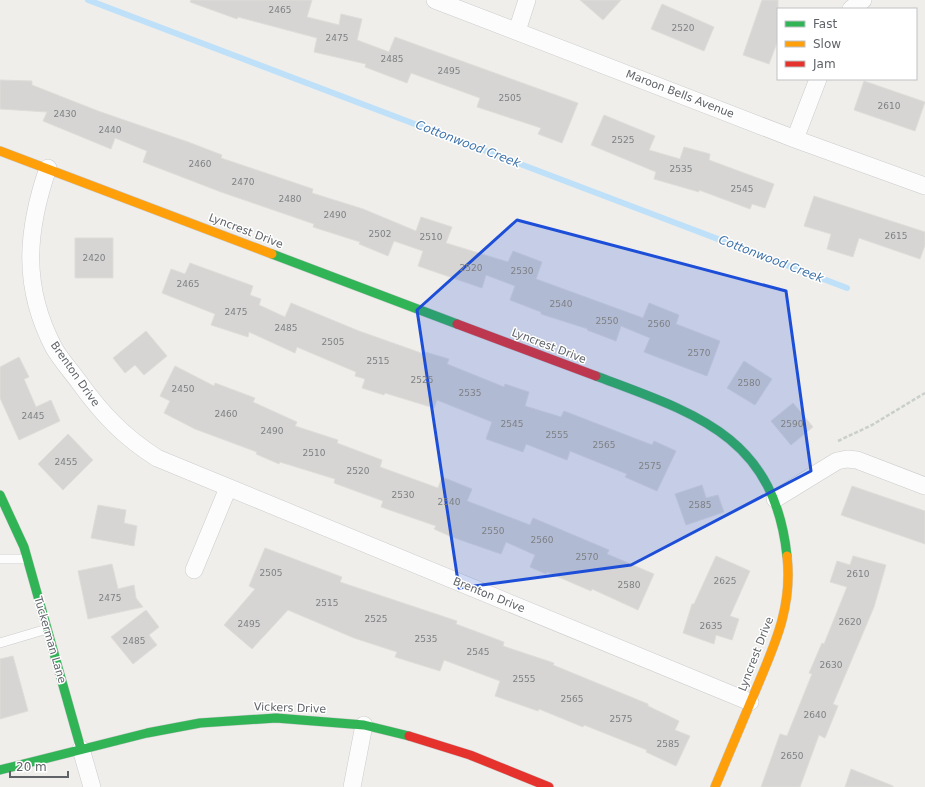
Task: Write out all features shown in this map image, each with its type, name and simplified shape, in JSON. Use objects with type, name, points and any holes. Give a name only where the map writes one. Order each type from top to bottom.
[{"type":"street","name":"Maroon Bells Avenue","points":[[435,0],[795,138],[925,186]]},
{"type":"street","points":[[517,31],[527,0]]},
{"type":"street","points":[[852,8],[863,0]]},
{"type":"street","points":[[795,138],[818,80]]},
{"type":"street","name":"Lyncrest Drive","points":[[0,151],[678,407],[712,426],[743,451],[761,473],[775,499],[786,544],[789,573],[786,604],[780,633],[715,787]]},
{"type":"street","name":"Brenton Drive","points":[[48,168],[37,200],[32,230],[30,265],[34,294],[54,349],[96,406],[113,425],[134,443],[157,458],[228,488],[750,702]]},
{"type":"street","points":[[775,499],[837,461],[847,459],[857,460],[925,486]]},
{"type":"street","points":[[194,570],[228,488]]},
{"type":"street","name":"Tuckerman Lane","points":[[0,495],[14,522],[27,559],[92,787]]},
{"type":"street","name":"Vickers Drive","points":[[0,770],[81,749],[192,725],[239,719],[276,718],[364,725],[424,739],[470,755],[549,787]]},
{"type":"street","points":[[352,787],[364,725]]},
{"type":"lane","points":[[0,559],[27,559]]},
{"type":"lane","points":[[0,644],[47,629]]},
{"type":"path","points":[[837,442],[872,425],[925,392]]},
{"type":"highlighted area","points":[[517,220],[786,291],[811,471],[631,565],[459,588],[417,310]]},
{"type":"building","points":[[191,0],[312,0],[307,17],[339,25],[341,14],[362,19],[357,40],[389,52],[395,37],[578,103],[562,143],[538,134],[541,128],[477,107],[480,98],[411,73],[407,83],[365,67],[366,64],[314,52],[317,38],[238,17],[237,19],[190,2]]},
{"type":"building","points":[[580,0],[621,0],[603,20]]},
{"type":"building","points":[[762,0],[778,0],[777,43],[769,64],[743,55]]},
{"type":"building","points":[[662,4],[714,27],[704,51],[651,29]]},
{"type":"building","points":[[0,80],[32,81],[32,85],[98,111],[188,142],[222,155],[221,158],[313,189],[312,193],[363,209],[416,231],[421,217],[452,227],[446,243],[508,262],[513,251],[542,262],[536,279],[643,318],[649,303],[679,315],[676,324],[720,341],[707,376],[644,352],[650,338],[621,326],[616,341],[587,330],[588,329],[541,314],[541,312],[510,300],[515,286],[486,275],[482,288],[418,266],[423,251],[394,241],[388,256],[359,244],[360,242],[313,227],[314,224],[221,192],[143,162],[147,151],[115,138],[111,149],[43,121],[47,112],[0,109]]},
{"type":"building","points":[[864,81],[925,102],[915,131],[854,110]]},
{"type":"building","points":[[604,115],[655,136],[649,150],[680,159],[684,147],[710,154],[709,160],[774,184],[765,208],[752,204],[750,209],[699,190],[699,192],[654,179],[656,172],[591,145]]},
{"type":"building","points":[[814,196],[925,232],[925,245],[920,259],[859,238],[853,257],[827,249],[831,234],[804,226]]},
{"type":"building","points":[[75,238],[113,238],[113,278],[75,278]]},
{"type":"building","points":[[190,263],[253,286],[250,295],[261,299],[259,305],[285,317],[291,303],[359,331],[424,354],[425,352],[449,359],[447,364],[504,387],[505,384],[529,392],[525,406],[561,417],[564,411],[652,445],[654,441],[676,451],[657,491],[625,477],[627,474],[570,451],[567,460],[526,444],[523,452],[486,439],[492,422],[437,400],[434,408],[385,393],[384,395],[362,388],[365,379],[355,376],[356,372],[297,347],[295,353],[249,332],[248,337],[211,325],[215,314],[162,293],[171,269],[185,274]]},
{"type":"building","points":[[146,331],[167,356],[144,375],[135,365],[125,373],[113,358]]},
{"type":"building","points":[[19,357],[29,377],[24,379],[36,407],[51,400],[60,421],[19,440],[0,398],[0,367]]},
{"type":"building","points":[[744,361],[772,379],[755,405],[727,388]]},
{"type":"building","points":[[175,366],[214,386],[215,383],[255,398],[253,402],[297,422],[295,426],[338,440],[337,443],[382,460],[380,467],[438,488],[442,477],[472,489],[467,501],[530,525],[533,518],[609,550],[607,554],[654,574],[638,610],[592,589],[591,591],[547,572],[546,574],[530,567],[535,555],[506,542],[501,554],[452,537],[434,529],[436,526],[381,507],[383,501],[334,483],[335,479],[280,462],[279,464],[256,454],[257,452],[195,429],[164,413],[170,401],[160,396]]},
{"type":"building","points":[[793,403],[813,427],[791,445],[771,421]]},
{"type":"building","points":[[68,434],[93,460],[63,490],[38,464]]},
{"type":"building","points":[[702,485],[706,498],[718,495],[724,512],[686,525],[675,494]]},
{"type":"building","points":[[852,486],[925,511],[925,544],[841,515]]},
{"type":"building","points":[[98,505],[126,510],[124,523],[137,526],[134,546],[91,538]]},
{"type":"building","points":[[265,548],[342,577],[340,582],[457,621],[456,624],[504,642],[503,646],[554,663],[553,665],[648,704],[648,706],[679,721],[675,730],[690,736],[676,766],[646,752],[647,750],[584,725],[583,727],[539,709],[538,711],[495,696],[500,681],[444,660],[440,671],[395,657],[397,652],[354,638],[288,610],[252,649],[224,625],[255,589],[249,586]]},
{"type":"building","points":[[716,556],[750,571],[730,616],[739,619],[732,640],[716,635],[714,644],[683,633],[692,604],[694,604]]},
{"type":"building","points":[[853,556],[886,565],[874,607],[833,704],[838,706],[825,738],[819,735],[800,787],[761,787],[780,734],[787,736],[812,674],[809,673],[822,643],[824,644],[847,587],[830,582],[837,561],[850,565]]},
{"type":"building","points":[[112,564],[118,589],[134,585],[136,598],[143,607],[88,619],[78,571]]},
{"type":"building","points":[[146,610],[159,627],[149,635],[157,645],[133,664],[111,637]]},
{"type":"building","points":[[13,656],[28,711],[0,719],[0,659]]},
{"type":"building","points":[[851,769],[893,786],[893,787],[845,787]]},
{"type":"waterway","name":"Cottonwood Creek","points":[[88,0],[847,288]]},
{"type":"traffic: fast","points":[[272,254],[457,324]]},
{"type":"traffic: fast","points":[[596,376],[632,389],[696,417],[723,434],[747,456],[765,482],[779,515],[787,556]]},
{"type":"traffic: fast","points":[[0,495],[24,547],[81,749]]},
{"type":"traffic: fast","points":[[0,770],[147,733],[200,723],[276,718],[364,725],[409,736]]},
{"type":"traffic: slow","points":[[0,151],[272,254]]},
{"type":"traffic: slow","points":[[715,787],[775,643],[787,593],[787,556]]},
{"type":"traffic: jam","points":[[457,324],[596,376]]},
{"type":"traffic: jam","points":[[409,736],[470,755],[549,787]]}]
